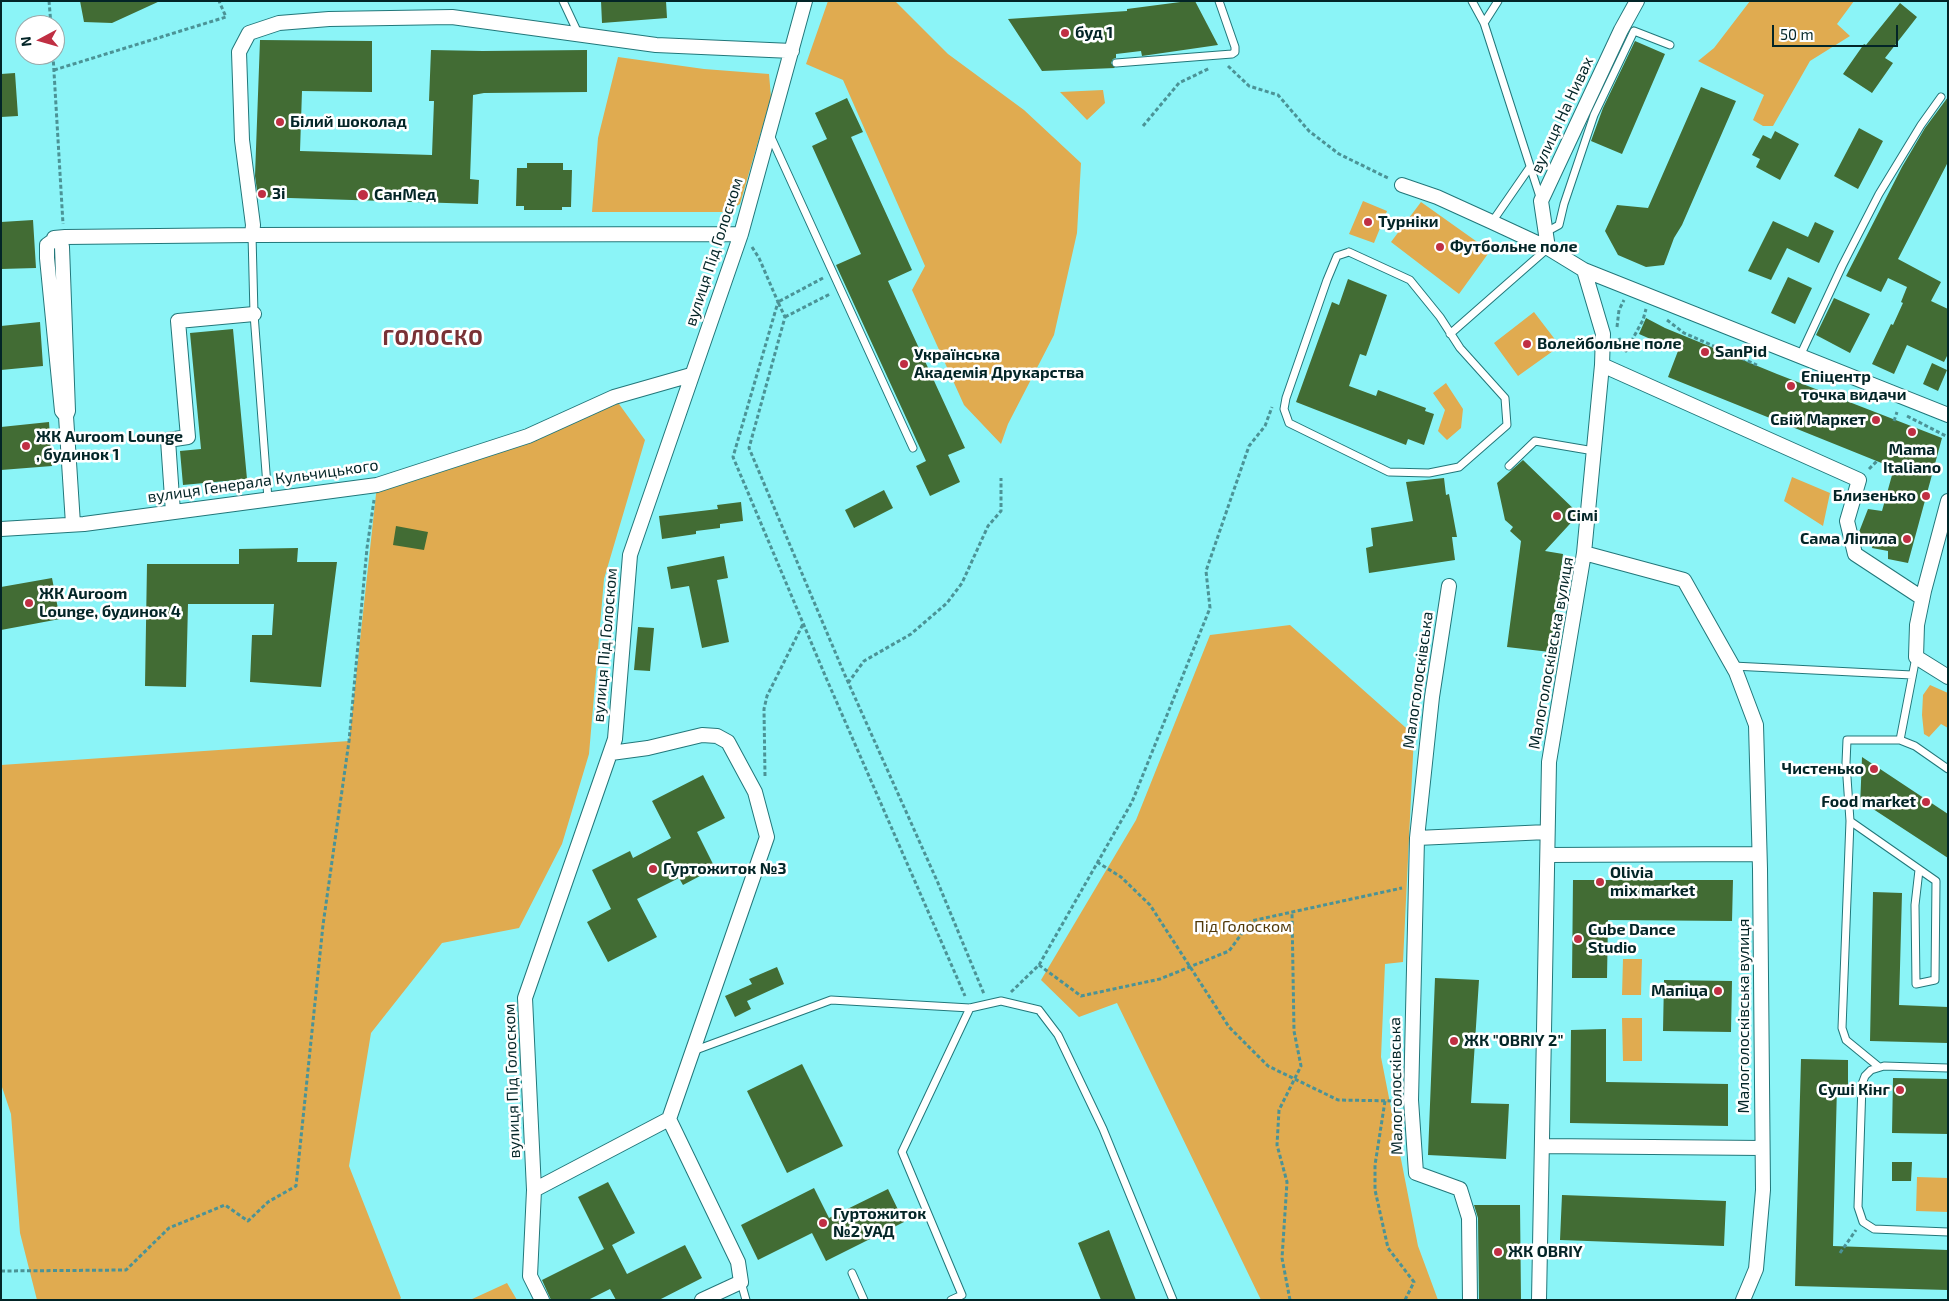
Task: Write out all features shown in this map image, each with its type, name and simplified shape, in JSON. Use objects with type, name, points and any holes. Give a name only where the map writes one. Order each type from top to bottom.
[{"type":"street","name":"вулиця Під Голоском","points":[[542,1300],[530,1276],[534,1190],[525,998],[612,754],[615,739],[630,555],[741,234],[805,1]]},
{"type":"street","name":"вулиця На Нивах","points":[[1541,201],[1636,1]]},
{"type":"street","points":[[252,235],[253,225],[242,140],[239,52],[249,33],[279,23],[320,20],[452,17],[656,45],[792,51]]},
{"type":"street","points":[[1402,185],[1437,197],[1548,248],[1584,270],[1948,415]]},
{"type":"street","points":[[1541,201],[1548,248]]},
{"type":"street","points":[[73,524],[66,416],[68,411],[62,247],[60,239],[252,235],[741,234]]},
{"type":"street","points":[[1584,270],[1602,334],[1602,365],[1584,552]]},
{"type":"street","points":[[173,512],[168,440],[188,437],[178,321],[254,314]]},
{"type":"street","points":[[1602,365],[1859,480],[1847,521],[1855,554],[1922,598]]},
{"type":"street","name":"вулиця Генерала Кульчицького","points":[[1,529],[73,524],[377,485],[528,436],[614,397],[691,375]]},
{"type":"street","points":[[1948,501],[1922,598],[1917,625],[1916,657],[1948,677]]},
{"type":"street","name":"Малоголосківська вулиця","points":[[1539,1300],[1549,762],[1584,552],[1684,580],[1733,666],[1756,724],[1763,1190],[1756,1269],[1743,1300]]},
{"type":"street","name":"Малоголосківська","points":[[1449,586],[1432,697],[1417,838],[1411,1100],[1416,1173],[1460,1189],[1469,1218],[1470,1300]]},
{"type":"street","points":[[534,1190],[669,1119],[767,837],[755,792],[728,742],[718,736],[702,735],[612,754]]},
{"type":"street","points":[[1417,838],[1548,832]]},
{"type":"street","points":[[1548,855],[1759,854]]},
{"type":"street","points":[[669,1119],[738,1262],[741,1282],[702,1300]]},
{"type":"street","points":[[1542,1146],[1762,1148]]},
{"type":"lane","points":[[563,1],[578,33]]},
{"type":"lane","points":[[1116,63],[1232,54],[1235,52],[1236,47],[1218,1]]},
{"type":"lane","points":[[1472,1],[1484,23],[1541,201]]},
{"type":"lane","points":[[1484,23],[1498,1]]},
{"type":"lane","points":[[1546,232],[1559,224],[1594,115],[1634,31],[1670,45]]},
{"type":"lane","points":[[1800,356],[1842,266],[1879,194],[1915,133],[1941,97]]},
{"type":"lane","points":[[769,134],[913,448]]},
{"type":"lane","points":[[1492,222],[1530,167]]},
{"type":"lane","points":[[252,235],[254,314],[268,499]]},
{"type":"lane","points":[[1450,334],[1548,248]]},
{"type":"lane","points":[[1349,252],[1410,280],[1440,317],[1450,334],[1460,348],[1505,398],[1507,425],[1460,467],[1429,473],[1389,472],[1289,422],[1284,409],[1286,398],[1337,256],[1349,252]]},
{"type":"lane","points":[[1509,466],[1535,441],[1594,450]]},
{"type":"lane","points":[[1900,740],[1916,657]]},
{"type":"lane","points":[[1733,666],[1912,675]]},
{"type":"lane","points":[[1879,1067],[1846,1040],[1842,1028],[1850,821],[1847,740],[1900,740],[1915,746],[1948,769]]},
{"type":"lane","points":[[1850,821],[1936,881],[1935,980],[1916,984],[1915,905],[1919,870]]},
{"type":"lane","points":[[692,1052],[831,1000],[970,1008],[1001,1001],[1039,1010],[1058,1035],[1103,1129],[1173,1300]]},
{"type":"lane","points":[[951,1300],[962,1297],[902,1152],[970,1008]]},
{"type":"lane","points":[[1948,1068],[1879,1067],[1868,1073],[1862,1084],[1858,1207],[1863,1222],[1874,1229],[1948,1232]]},
{"type":"lane","points":[[852,1273],[864,1300]]},
{"type":"lane","points":[[741,1282],[746,1300]]},
{"type":"path","points":[[49,1],[50,15]]},
{"type":"path","points":[[54,70],[226,17],[219,1]]},
{"type":"path","points":[[1223,62],[1249,86],[1278,94],[1309,130],[1339,154],[1402,185]]},
{"type":"path","points":[[54,65],[60,239]]},
{"type":"path","points":[[1143,126],[1179,83],[1214,66]]},
{"type":"path","points":[[752,247],[759,258],[785,317],[749,448],[848,683],[938,883],[988,1004]]},
{"type":"path","points":[[833,273],[778,302],[734,457],[970,1008]]},
{"type":"path","points":[[785,317],[840,289]]},
{"type":"path","points":[[1626,297],[1619,310],[1617,333],[1621,345],[1626,351],[1643,320],[1647,305],[1654,311]]},
{"type":"path","points":[[1662,316],[1684,334],[1757,365]]},
{"type":"path","points":[[1713,346],[1714,340]]},
{"type":"path","points":[[1731,354],[1733,348]]},
{"type":"path","points":[[1747,361],[1749,355]]},
{"type":"path","points":[[1894,421],[1897,412]]},
{"type":"path","points":[[1001,1001],[1039,964],[1132,802],[1210,608],[1206,571],[1249,446],[1265,426],[1270,413]]},
{"type":"path","points":[[848,683],[864,661],[911,634],[947,602],[962,583],[988,526],[1001,511],[1002,478]]},
{"type":"path","points":[[1,1272],[126,1270],[169,1228],[225,1205],[248,1221],[268,1202],[296,1186],[322,925],[349,741],[367,548],[377,485]]},
{"type":"path","points":[[764,782],[764,709],[767,696],[804,623]]},
{"type":"path","points":[[1098,862],[1121,877],[1150,905],[1229,1027],[1268,1066],[1338,1100],[1411,1100]]},
{"type":"path","points":[[1039,964],[1081,996],[1160,979],[1229,951],[1251,921],[1415,885]]},
{"type":"path","points":[[1290,1300],[1282,1258],[1286,1182],[1277,1145],[1279,1110],[1301,1066],[1294,1031],[1292,913]]},
{"type":"path","points":[[1385,1101],[1375,1165],[1375,1190],[1388,1248],[1414,1282],[1405,1300]]},
{"type":"path","points":[[1840,1253],[1863,1222]]},
{"type":"green space","points":[[828,1],[895,1],[948,54],[1024,110],[1081,163],[1077,233],[1054,335],[1008,424],[1001,444],[964,405],[912,290],[925,266],[843,80],[806,64]]},
{"type":"green space","points":[[1750,1],[1854,1],[1837,24],[1850,36],[1810,61],[1773,126],[1763,126],[1753,120],[1764,95],[1698,61],[1714,48]]},
{"type":"green space","points":[[618,57],[704,69],[769,74],[771,97],[740,204],[726,212],[592,212],[598,138]]},
{"type":"green space","points":[[1103,90],[1105,103],[1087,120],[1060,92]]},
{"type":"green space","name":"Турніки","points":[[1363,201],[1387,211],[1374,243],[1349,234]]},
{"type":"green space","name":"Футбольне поле","points":[[1421,202],[1490,251],[1459,294],[1391,242]]},
{"type":"green space","name":"Волейбольне поле","points":[[1534,312],[1560,346],[1518,376],[1494,343]]},
{"type":"green space","points":[[1446,383],[1463,409],[1461,428],[1447,440],[1438,431],[1445,410],[1433,393]]},
{"type":"green space","points":[[614,397],[645,440],[604,579],[589,754],[562,844],[519,928],[442,943],[371,1033],[349,1166],[401,1298],[399,1300],[37,1300],[20,1233],[11,1114],[1,1084],[1,765],[349,741],[377,485],[524,441]]},
{"type":"green space","points":[[1792,477],[1830,493],[1823,526],[1784,501]]},
{"type":"green space","name":"Під Голоском","points":[[1290,625],[1414,735],[1403,962],[1385,964],[1381,1057],[1418,1246],[1438,1300],[1261,1300],[1117,1003],[1079,1017],[1041,980],[1136,820],[1210,635]]},
{"type":"green space","points":[[1930,685],[1948,693],[1948,728],[1941,724],[1929,737],[1924,734],[1922,715],[1923,695]]},
{"type":"green space","points":[[1623,959],[1642,959],[1641,995],[1622,995]]},
{"type":"green space","points":[[1622,1018],[1642,1018],[1642,1061],[1623,1061]]},
{"type":"green space","points":[[1917,1177],[1948,1178],[1948,1212],[1916,1211]]},
{"type":"green space","points":[[507,1283],[517,1300],[470,1300]]},
{"type":"building","points":[[80,1],[160,1],[112,23],[84,22]]},
{"type":"building","points":[[601,1],[666,1],[667,18],[602,23]]},
{"type":"building","name":"буд 1","points":[[1195,1],[1218,45],[1142,56],[1141,51],[1116,54],[1116,58],[1111,63],[1115,68],[1042,71],[1008,19],[1127,11],[1127,9]]},
{"type":"building","points":[[1900,3],[1917,17],[1885,58],[1893,63],[1872,93],[1843,74],[1864,44],[1866,45]]},
{"type":"building","points":[[260,40],[372,41],[372,92],[302,91],[300,151],[432,155],[434,101],[429,101],[431,50],[587,50],[587,92],[484,93],[473,95],[470,179],[479,180],[478,204],[258,197],[255,176]]},
{"type":"building","points":[[1635,41],[1665,54],[1622,154],[1591,141],[1603,108]]},
{"type":"building","points":[[15,73],[18,116],[1,117],[1,74]]},
{"type":"building","points":[[1701,87],[1736,101],[1682,225],[1674,238],[1664,265],[1646,267],[1618,255],[1605,231],[1617,205],[1648,208]]},
{"type":"building","points":[[1948,97],[1948,162],[1898,259],[1941,282],[1931,301],[1948,309],[1948,354],[1944,362],[1907,345],[1894,374],[1872,364],[1903,303],[1901,302],[1907,287],[1888,278],[1881,292],[1846,276],[1902,167],[1925,128]]},
{"type":"building","name":"Українська Академія Друкарства","points":[[847,98],[863,132],[851,137],[912,270],[888,281],[965,448],[948,455],[960,482],[930,496],[916,466],[926,461],[836,265],[861,254],[812,146],[827,139],[815,113]]},
{"type":"building","points":[[1859,128],[1883,141],[1858,189],[1834,176]]},
{"type":"building","points":[[1775,131],[1799,144],[1780,180],[1756,167],[1760,159],[1752,155],[1763,135],[1771,139]]},
{"type":"building","points":[[527,163],[563,163],[563,170],[572,170],[571,207],[562,207],[562,210],[524,210],[524,206],[516,206],[517,168],[527,168]]},
{"type":"building","points":[[33,220],[36,268],[1,269],[1,222]]},
{"type":"building","points":[[1773,221],[1808,237],[1815,222],[1834,231],[1819,263],[1787,248],[1771,280],[1748,271]]},
{"type":"building","points":[[1788,277],[1812,288],[1795,324],[1771,313]]},
{"type":"building","points":[[1348,279],[1387,295],[1366,356],[1360,354],[1349,386],[1376,396],[1378,390],[1426,408],[1425,411],[1434,414],[1424,445],[1408,439],[1406,445],[1296,402],[1332,302],[1339,305]]},
{"type":"building","points":[[1834,298],[1870,314],[1850,353],[1816,335]]},
{"type":"building","points":[[1646,318],[1665,328],[1777,374],[1942,438],[1908,563],[1888,559],[1888,551],[1872,548],[1873,540],[1859,534],[1868,509],[1882,511],[1894,468],[1668,377],[1678,351],[1639,334]]},
{"type":"building","points":[[40,322],[43,366],[1,370],[1,326]]},
{"type":"building","points":[[233,329],[247,479],[183,485],[180,451],[201,449],[190,333]]},
{"type":"building","points":[[1932,363],[1947,370],[1938,391],[1923,384]]},
{"type":"building","name":"ЖК Auroom Lounge , будинок 1","points":[[49,422],[52,466],[1,470],[1,427]]},
{"type":"building","points":[[1523,460],[1579,514],[1545,551],[1563,554],[1550,652],[1507,647],[1521,541],[1510,531],[1513,527],[1505,520],[1497,483]]},
{"type":"building","points":[[1444,478],[1446,495],[1449,494],[1457,537],[1452,537],[1455,560],[1369,573],[1366,548],[1373,546],[1371,528],[1413,521],[1406,482]]},
{"type":"building","points":[[884,490],[893,508],[854,528],[845,510]]},
{"type":"building","points":[[741,502],[743,521],[720,524],[720,528],[696,531],[696,534],[662,539],[659,516],[718,509],[717,505]]},
{"type":"building","points":[[396,526],[428,532],[424,550],[393,545]]},
{"type":"building","points":[[298,548],[297,562],[337,562],[321,687],[250,682],[252,635],[272,635],[274,604],[188,604],[186,687],[145,686],[147,564],[239,564],[239,549]]},
{"type":"building","points":[[724,556],[728,578],[717,580],[729,642],[702,648],[689,586],[671,589],[667,567]]},
{"type":"building","name":"ЖК Auroom Lounge, будинок 4","points":[[52,578],[60,619],[1,630],[1,587]]},
{"type":"building","points":[[638,627],[654,628],[650,671],[634,670]]},
{"type":"building","points":[[1862,757],[1948,814],[1948,858],[1870,807],[1860,807]]},
{"type":"building","name":"Гуртожиток №3","points":[[703,775],[725,818],[697,832],[715,868],[683,885],[679,878],[637,899],[657,937],[608,962],[587,922],[611,909],[592,870],[630,851],[633,858],[671,838],[652,801]]},
{"type":"building","points":[[1573,880],[1733,880],[1732,921],[1608,920],[1607,978],[1572,978]]},
{"type":"building","points":[[1873,892],[1902,893],[1899,1005],[1948,1007],[1948,1043],[1870,1041]]},
{"type":"building","points":[[777,967],[784,984],[747,1001],[751,1009],[735,1017],[725,996],[752,984],[749,979]]},
{"type":"building","name":"ЖК \"OBRIY 2\"","points":[[1435,978],[1479,980],[1471,1103],[1509,1104],[1506,1159],[1428,1155]]},
{"type":"building","points":[[1664,980],[1732,981],[1731,1032],[1663,1031]]},
{"type":"building","points":[[1606,1029],[1606,1082],[1728,1084],[1728,1126],[1570,1123],[1571,1030]]},
{"type":"building","points":[[1801,1059],[1848,1060],[1848,1086],[1837,1086],[1833,1246],[1948,1250],[1948,1290],[1795,1286]]},
{"type":"building","points":[[802,1064],[843,1146],[787,1173],[747,1091]]},
{"type":"building","points":[[1893,1078],[1948,1079],[1948,1134],[1892,1133]]},
{"type":"building","points":[[1892,1162],[1912,1162],[1911,1181],[1892,1181]]},
{"type":"building","points":[[608,1182],[635,1233],[612,1245],[627,1274],[685,1245],[702,1278],[659,1300],[616,1300],[610,1289],[588,1300],[551,1300],[542,1280],[604,1249],[578,1197]]},
{"type":"building","name":"Гуртожиток №2 УАД","points":[[814,1188],[829,1218],[888,1189],[904,1222],[826,1261],[812,1233],[758,1260],[741,1225]]},
{"type":"building","points":[[1562,1195],[1726,1201],[1724,1246],[1560,1240]]},
{"type":"building","name":"ЖК OBRIY","points":[[1474,1205],[1520,1205],[1521,1300],[1479,1300],[1478,1218]]},
{"type":"building","points":[[1109,1230],[1136,1300],[1101,1300],[1078,1243]]},
{"type":"place","name":"буд 1","points":[[1065,33]]},
{"type":"place","name":"Білий шоколад","points":[[280,122]]},
{"type":"place","name":"3і","points":[[262,194]]},
{"type":"place","name":"СанМед","points":[[363,195]]},
{"type":"place","name":"Турніки","points":[[1368,222]]},
{"type":"place","name":"Футбольне поле","points":[[1440,247]]},
{"type":"place","name":"Волейбольне поле","points":[[1527,344]]},
{"type":"place","name":"SanPid","points":[[1705,352]]},
{"type":"place","name":"Українська Академія Друкарства","points":[[904,364]]},
{"type":"place","name":"Епіцентр точка видачи","points":[[1791,386]]},
{"type":"place","name":"Свій Маркет","points":[[1876,420]]},
{"type":"place","name":"Mama Italiano","points":[[1912,432]]},
{"type":"place","name":"ЖК Auroom Lounge , будинок 1","points":[[26,446]]},
{"type":"place","name":"Близенько","points":[[1926,496]]},
{"type":"place","name":"Сімі","points":[[1557,516]]},
{"type":"place","name":"Сама Ліпила","points":[[1907,539]]},
{"type":"place","name":"ЖК Auroom Lounge, будинок 4","points":[[29,603]]},
{"type":"place","name":"Чистенько","points":[[1874,769]]},
{"type":"place","name":"Food market","points":[[1926,802]]},
{"type":"place","name":"Гуртожиток №3","points":[[653,869]]},
{"type":"place","name":"Olivia mix market","points":[[1600,882]]},
{"type":"place","name":"Cube Dance Studio","points":[[1578,939]]},
{"type":"place","name":"Мапіца","points":[[1718,991]]},
{"type":"place","name":"ЖК \"OBRIY 2\"","points":[[1454,1041]]},
{"type":"place","name":"Суші Кінг","points":[[1900,1090]]},
{"type":"place","name":"Гуртожиток №2 УАД","points":[[823,1223]]},
{"type":"place","name":"ЖК OBRIY","points":[[1498,1252]]},
{"type":"district","name":"ГОЛОСКО","points":[[433,338]]}]
